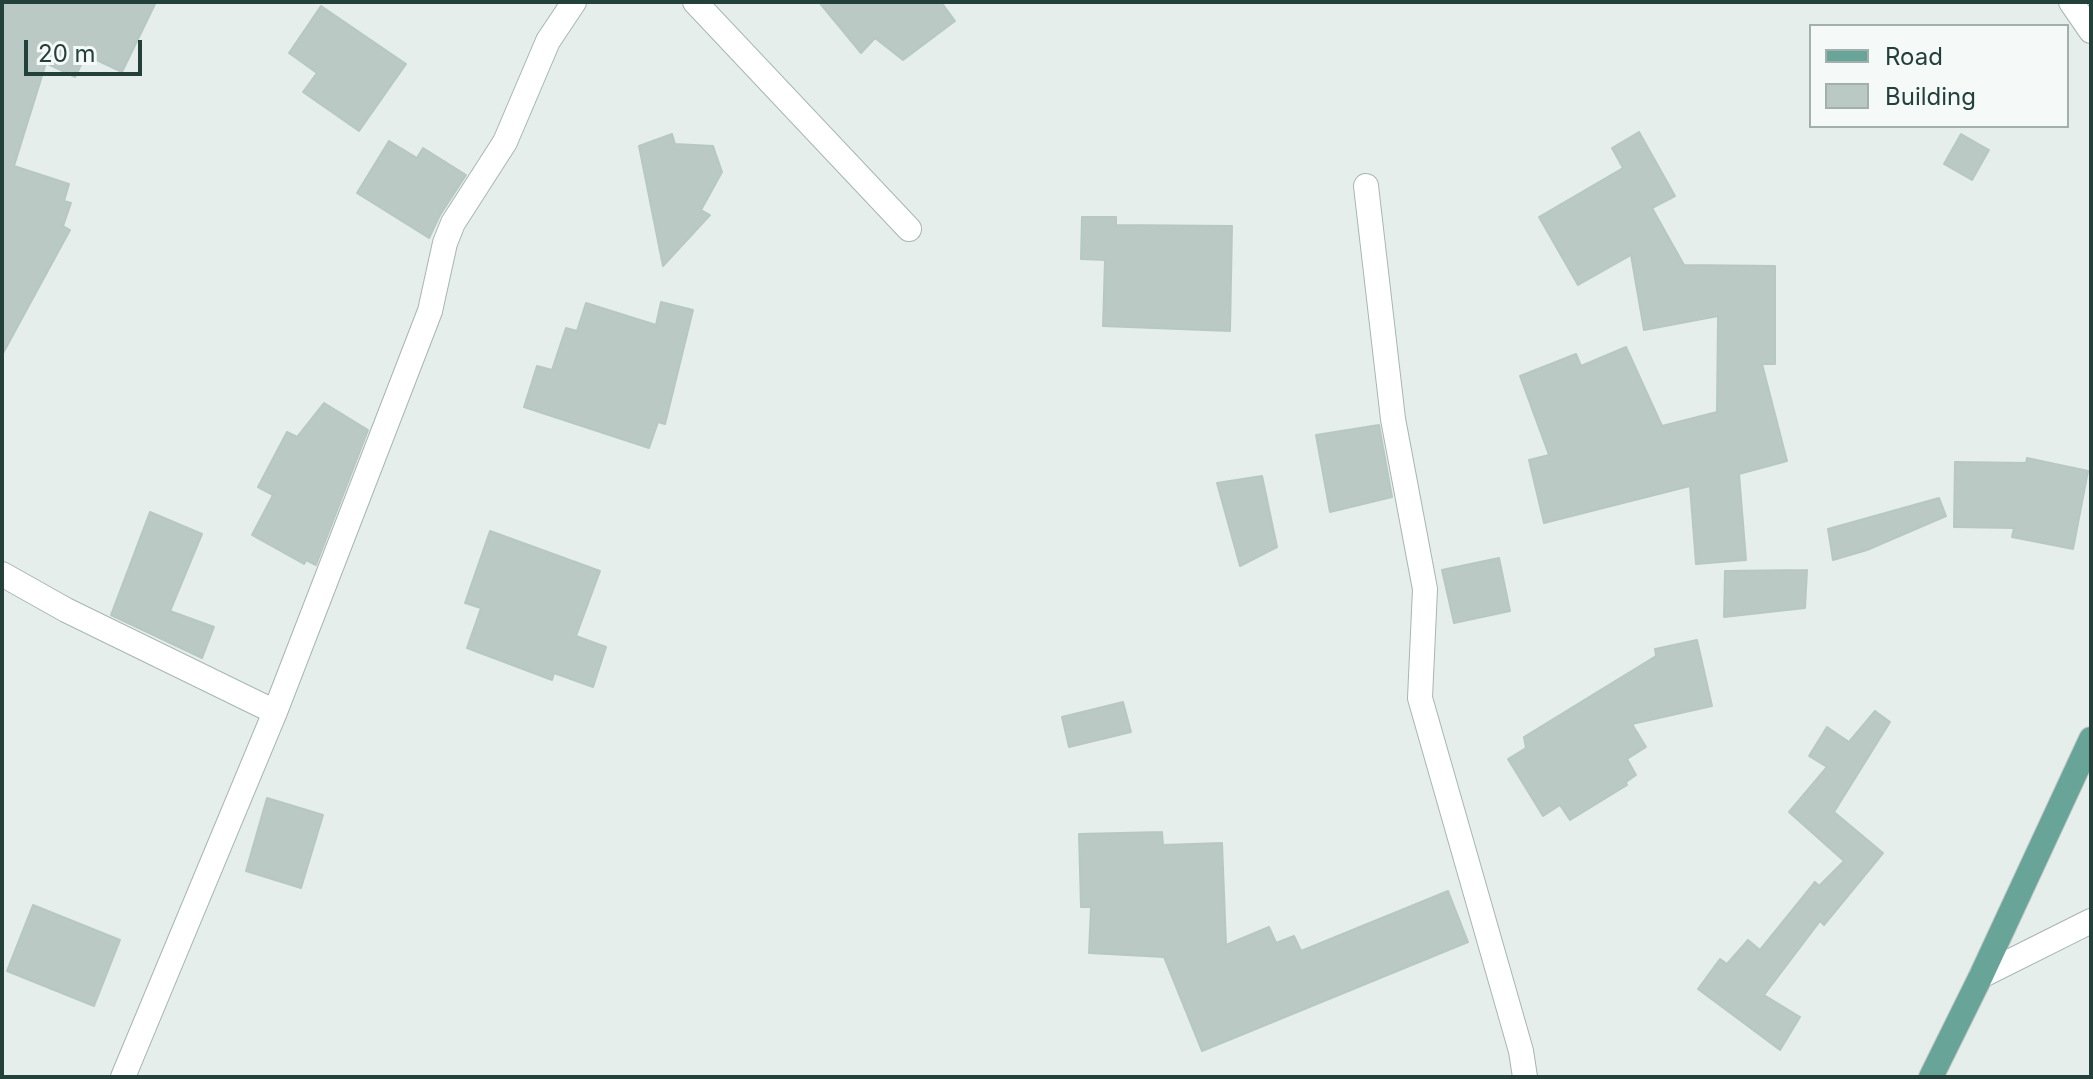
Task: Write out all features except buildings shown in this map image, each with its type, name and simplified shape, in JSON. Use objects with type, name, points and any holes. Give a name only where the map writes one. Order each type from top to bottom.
[{"type":"main road","points":[[1931,1077],[2091,739]]},
{"type":"street","points":[[123,1077],[275,712],[430,311],[445,243],[453,223],[505,142],[548,41],[574,2]]},
{"type":"street","points":[[695,2],[909,229]]},
{"type":"street","points":[[2071,2],[2091,31]]},
{"type":"street","points":[[1366,186],[1393,419],[1425,589],[1420,698],[1521,1051],[1525,1077]]},
{"type":"street","points":[[2,574],[66,610],[275,712]]},
{"type":"street","points":[[1981,976],[2091,921]]}]
